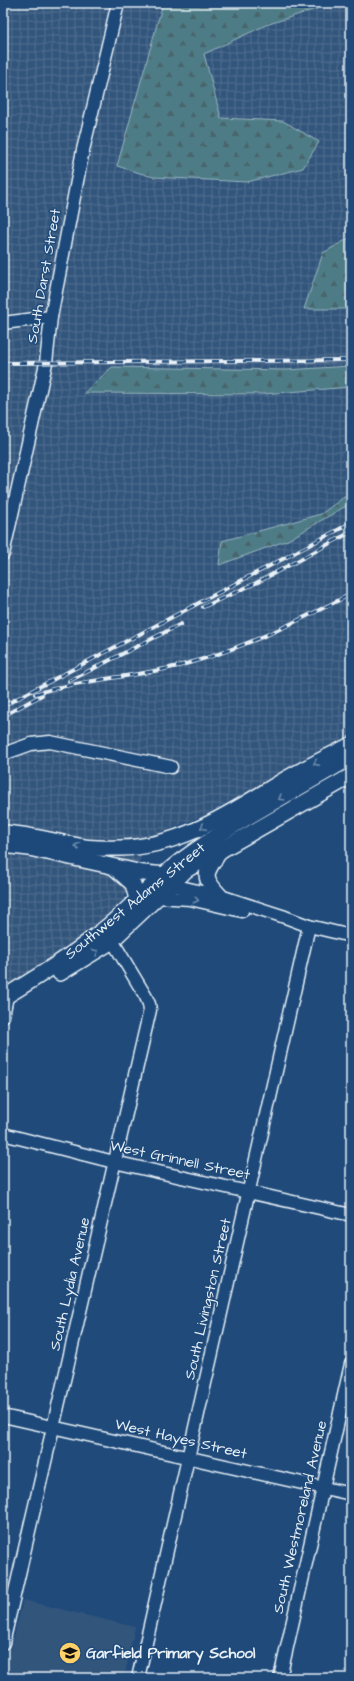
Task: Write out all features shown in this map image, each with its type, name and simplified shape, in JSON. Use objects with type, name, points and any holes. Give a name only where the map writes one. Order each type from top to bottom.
[{"type":"main road","points":[[3,833],[22,835],[83,847],[140,847],[161,843],[213,822],[292,776],[351,745]]},
{"type":"main road","name":"Southwest Adams Street","points":[[4,1005],[102,948],[158,897],[166,880],[222,833],[351,757]]},
{"type":"main road","name":"Southwest Adams Street","points":[[4,1005],[104,930],[138,898],[174,874],[186,870],[351,776]]},
{"type":"main road","name":"Southwest Adams Street","points":[[3,845],[29,848],[152,874],[166,880]]},
{"type":"main road","points":[[220,850],[208,871],[207,877],[209,884],[220,896]]},
{"type":"main road","points":[[114,867],[133,884],[138,898]]},
{"type":"street","name":"South Darst Street","points":[[3,554],[46,363],[51,317],[83,150],[118,3]]},
{"type":"street","points":[[3,323],[51,317]]},
{"type":"street","points":[[3,754],[31,744],[50,742],[171,767]]},
{"type":"street","points":[[166,880],[220,896],[309,926]]},
{"type":"street","points":[[158,897],[190,899],[351,936]]},
{"type":"street","name":"South Livingston Street","points":[[138,1678],[309,926]]},
{"type":"street","name":"South Lydia Avenue","points":[[3,1643],[150,1006],[112,940]]},
{"type":"street","name":"West Grinnell Street","points":[[3,1134],[114,1162],[351,1215]]},
{"type":"street","name":"South Westmoreland Avenue","points":[[280,1678],[351,1364]]},
{"type":"street","name":"West Hayes Street","points":[[3,1416],[351,1494]]},
{"type":"shaded area","points":[[3,3],[351,3],[351,735],[205,815],[149,837],[122,903],[107,920],[70,950],[3,988]]},
{"type":"shaded area","name":"Garfield Primary School","points":[[23,1600],[135,1627],[124,1678],[4,1678]]},
{"type":"green space","points":[[163,3],[330,3],[328,5],[266,25],[204,54],[221,118],[283,121],[319,142],[303,168],[247,182],[153,177],[117,166]]},
{"type":"green space","points":[[351,237],[351,309],[304,309],[323,253]]},
{"type":"green space","points":[[351,366],[351,387],[263,394],[84,393],[112,367],[286,370]]},
{"type":"green space","points":[[351,492],[351,503],[288,540],[219,565],[222,541],[321,514]]},
{"type":"railway","points":[[3,363],[351,360]]},
{"type":"railway","points":[[3,706],[351,523]]},
{"type":"railway","points":[[203,607],[256,583],[351,532]]},
{"type":"railway","points":[[35,694],[70,685],[160,670],[201,660],[267,635],[351,594]]},
{"type":"railway","points":[[69,681],[181,624]]},
{"type":"railway","points":[[3,716],[42,695]]},
{"type":"place","name":"Garfield Primary School","points":[[70,1653]]}]
